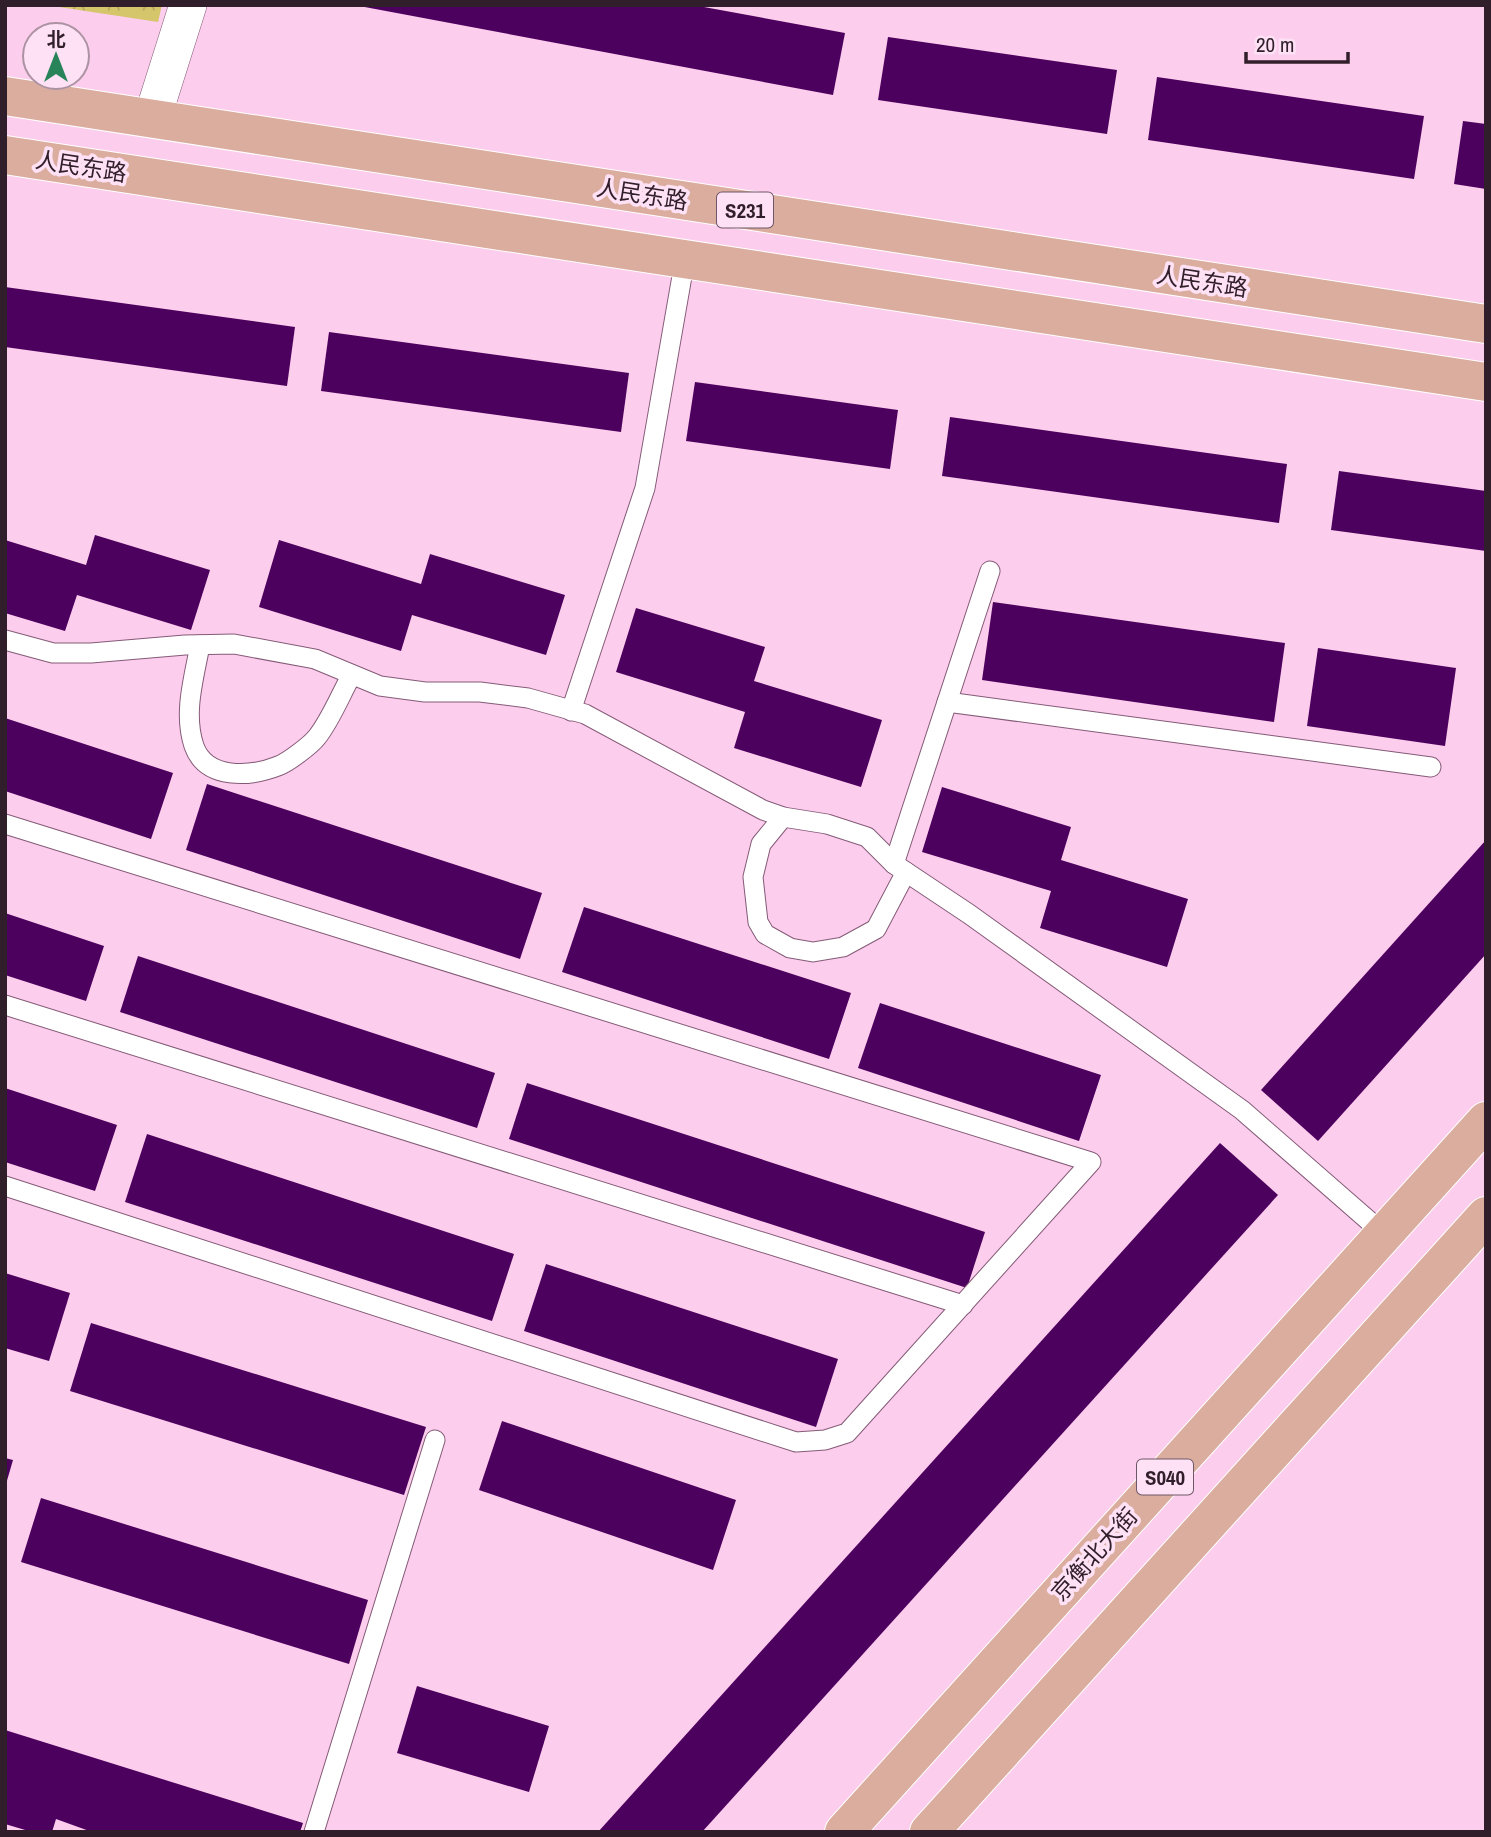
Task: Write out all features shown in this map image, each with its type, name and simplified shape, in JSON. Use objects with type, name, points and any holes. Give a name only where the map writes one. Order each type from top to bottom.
[{"type":"main road","name":"人民东路","points":[[5,96],[1486,324]]},
{"type":"main road","name":"人民东路","points":[[5,155],[1486,382]]},
{"type":"main road","name":"京衡北大街","points":[[844,1832],[1486,1121]]},
{"type":"main road","name":"S040","points":[[929,1832],[1486,1216]]},
{"type":"street","points":[[152,119],[188,5]]},
{"type":"lane","points":[[571,710],[645,488],[685,259]]},
{"type":"lane","points":[[783,817],[761,844],[753,877],[758,922],[765,934],[790,948],[813,953],[843,947],[876,929],[900,868],[947,702],[990,571]]},
{"type":"lane","points":[[5,640],[53,653],[234,644],[315,659],[380,686],[425,692],[480,692],[528,698],[585,714],[763,810],[783,817],[827,824],[867,837],[900,868],[969,914],[1242,1110],[1384,1234]]},
{"type":"lane","points":[[200,645],[190,694],[191,733],[200,759],[223,774],[253,772],[280,766],[317,738],[351,676]]},
{"type":"lane","points":[[947,702],[1431,766]]},
{"type":"lane","points":[[5,824],[1091,1162],[847,1433],[825,1440],[796,1442],[5,1186]]},
{"type":"lane","points":[[5,1006],[962,1305]]},
{"type":"lane","points":[[314,1832],[435,1440]]},
{"type":"green space","points":[[46,5],[162,5],[158,22]]},
{"type":"building","points":[[354,5],[693,5],[845,33],[833,95]]},
{"type":"building","points":[[888,37],[1117,70],[1107,134],[878,100]]},
{"type":"building","points":[[1157,77],[1424,116],[1414,179],[1148,140]]},
{"type":"building","points":[[1463,121],[1486,124],[1486,189],[1454,184]]},
{"type":"building","points":[[5,287],[295,327],[287,386],[5,347]]},
{"type":"building","points":[[329,332],[629,373],[621,432],[321,391]]},
{"type":"building","points":[[695,382],[898,410],[890,469],[686,441]]},
{"type":"building","points":[[950,417],[1287,464],[1279,523],[942,476]]},
{"type":"building","points":[[1339,471],[1486,491],[1486,551],[1331,530]]},
{"type":"building","points":[[95,535],[210,570],[191,630],[77,595],[65,631],[5,613],[5,540],[86,565]]},
{"type":"building","points":[[279,540],[421,584],[430,554],[565,595],[546,655],[412,615],[401,651],[259,607]]},
{"type":"building","points":[[993,602],[1285,643],[1274,722],[982,680]]},
{"type":"building","points":[[636,608],[765,647],[754,681],[882,720],[861,787],[734,748],[745,712],[616,672]]},
{"type":"building","points":[[1318,648],[1456,668],[1445,746],[1307,726]]},
{"type":"building","points":[[5,718],[173,773],[151,839],[5,791]]},
{"type":"building","points":[[207,784],[542,893],[520,959],[186,850]]},
{"type":"building","points":[[942,787],[1071,827],[1061,860],[1188,899],[1167,967],[1040,928],[1051,891],[922,852]]},
{"type":"building","points":[[1486,840],[1486,954],[1318,1141],[1261,1090]]},
{"type":"building","points":[[584,907],[851,993],[829,1059],[562,972]]},
{"type":"building","points":[[5,913],[104,946],[86,1001],[5,975]]},
{"type":"building","points":[[138,956],[495,1073],[477,1128],[120,1012]]},
{"type":"building","points":[[880,1003],[1101,1075],[1079,1141],[858,1068]]},
{"type":"building","points":[[527,1083],[985,1232],[967,1288],[509,1139]]},
{"type":"building","points":[[5,1088],[117,1125],[95,1191],[5,1162]]},
{"type":"building","points":[[147,1134],[514,1254],[492,1321],[125,1202]]},
{"type":"building","points":[[1220,1143],[1278,1195],[702,1832],[598,1832]]},
{"type":"building","points":[[546,1264],[838,1359],[816,1427],[524,1331]]},
{"type":"building","points":[[5,1273],[70,1293],[49,1361],[5,1348]]},
{"type":"building","points":[[91,1323],[426,1427],[404,1495],[70,1391]]},
{"type":"building","points":[[502,1421],[736,1500],[713,1570],[479,1490]]},
{"type":"building","points":[[5,1458],[13,1460],[6,1484],[5,1484]]},
{"type":"building","points":[[41,1498],[368,1600],[349,1664],[21,1562]]},
{"type":"building","points":[[417,1686],[549,1726],[529,1792],[397,1753]]},
{"type":"building","points":[[5,1730],[303,1823],[300,1832],[92,1832],[56,1819],[52,1832],[32,1832],[5,1824]]}]
